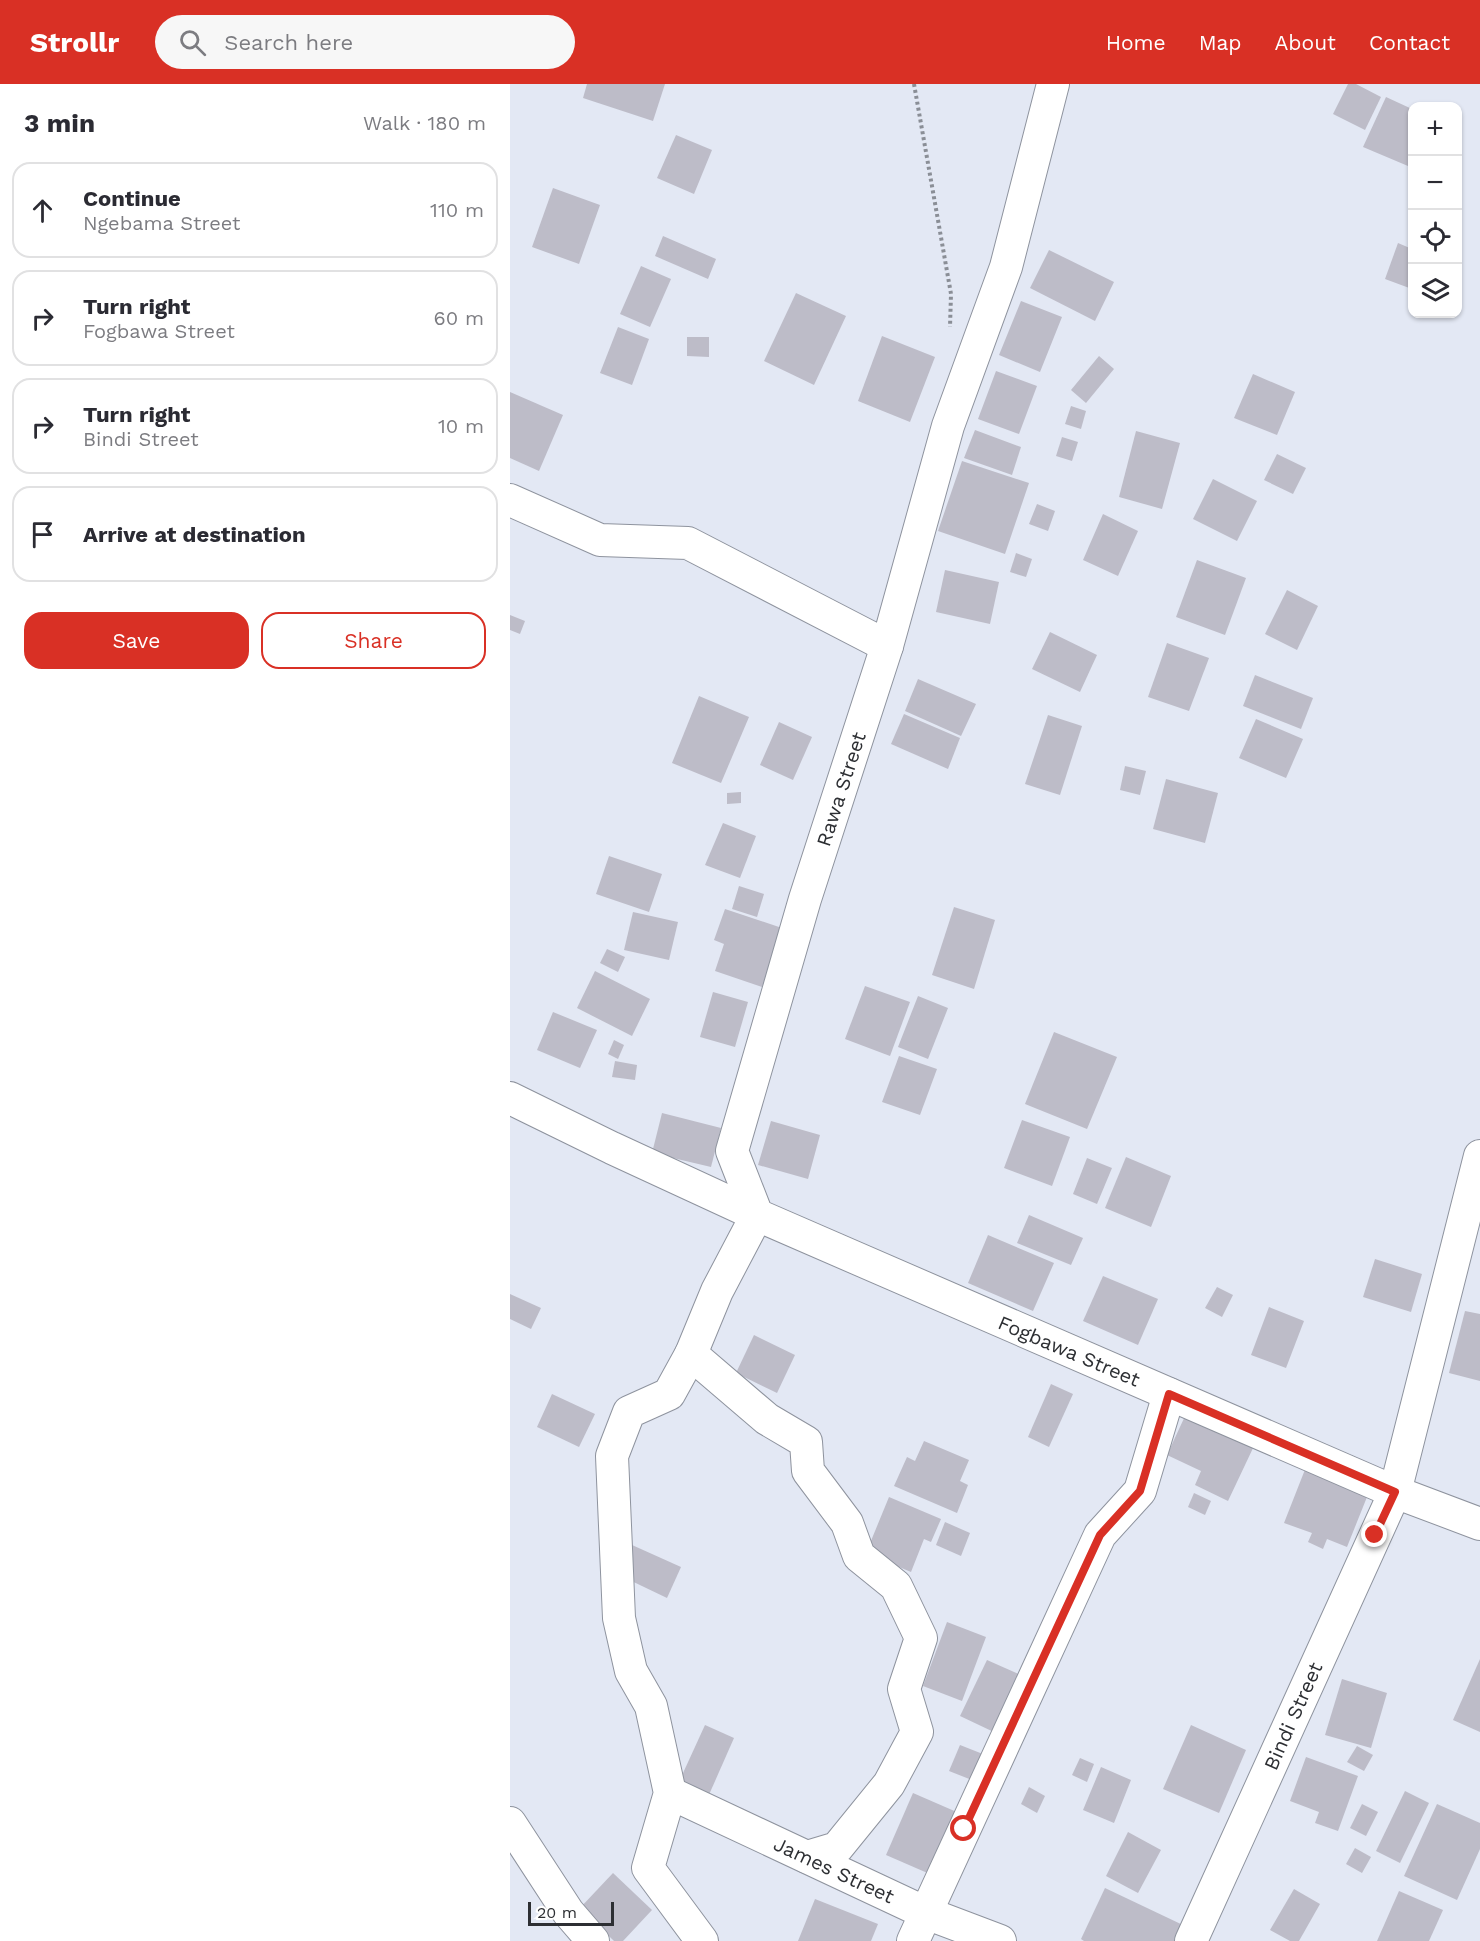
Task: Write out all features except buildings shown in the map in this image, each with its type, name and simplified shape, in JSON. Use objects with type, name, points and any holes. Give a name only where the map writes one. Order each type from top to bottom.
[{"type":"street","name":"Rawa Street","points":[[756,1215],[732,1151],[806,899],[886,646],[948,426],[1006,267],[1053,84]]},
{"type":"street","points":[[510,500],[600,540],[688,543],[886,646]]},
{"type":"street","name":"Fogbawa Street","points":[[510,1098],[756,1215],[1395,1492],[1480,1524]]},
{"type":"street","name":"Bindi Street","points":[[1191,1941],[1395,1492],[1480,1156]]},
{"type":"street","points":[[702,1941],[648,1868],[670,1793],[651,1706],[632,1671],[619,1618],[612,1456],[629,1412],[669,1394],[690,1354],[717,1291],[756,1215]]},
{"type":"street","points":[[690,1354],[767,1419],[806,1442],[808,1471],[847,1523],[859,1556],[896,1586],[921,1638],[904,1689],[917,1732],[889,1784],[837,1848],[807,1857]]},
{"type":"street","points":[[913,1941],[1100,1535],[1140,1491],[1169,1394]]},
{"type":"street","name":"James Street","points":[[670,1793],[926,1913],[1000,1941]]},
{"type":"street","points":[[510,1823],[568,1912],[593,1941]]},
{"type":"path","points":[[914,84],[951,294],[950,338]]},
{"type":"route","points":[[964,1829],[1100,1535],[1140,1491],[1169,1394],[1395,1492],[1375,1535]]}]
